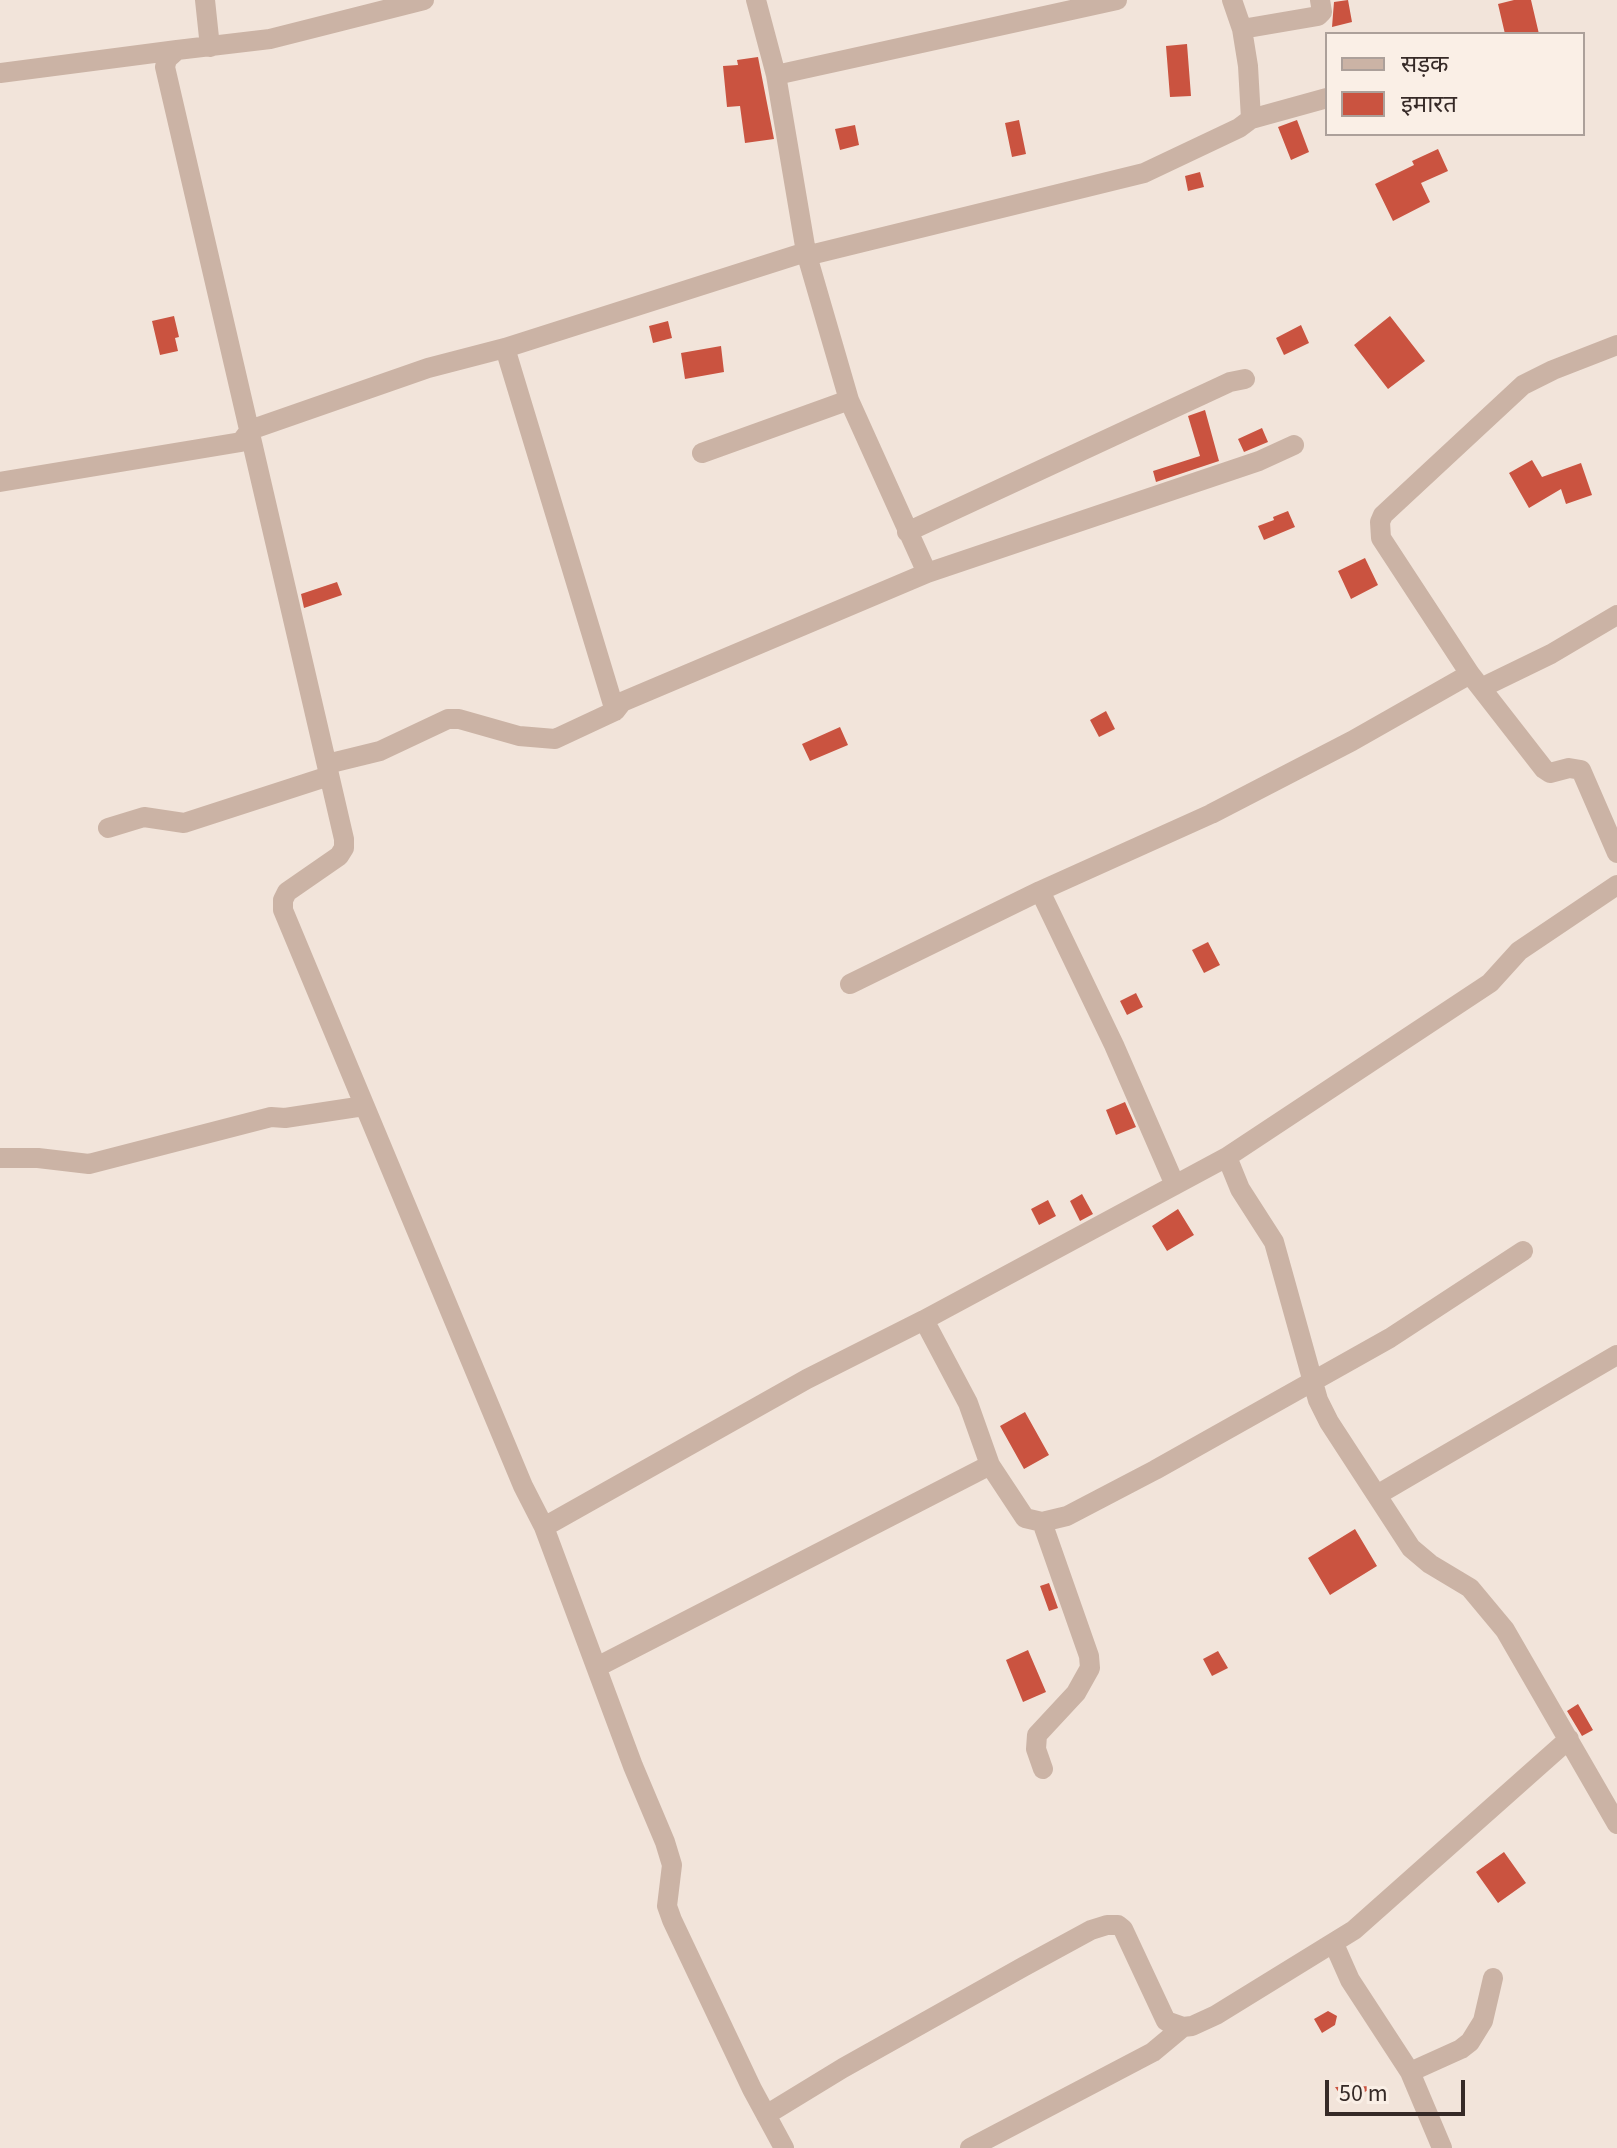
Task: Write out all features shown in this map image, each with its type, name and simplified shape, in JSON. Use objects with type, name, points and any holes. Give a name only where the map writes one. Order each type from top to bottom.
[{"type":"street","points":[[205,0],[210,47]]},
{"type":"street","points":[[0,73],[270,39],[424,0]]},
{"type":"street","points":[[756,0],[776,75],[806,254],[849,400],[927,573]]},
{"type":"street","points":[[776,75],[1117,0]]},
{"type":"street","points":[[1232,0],[1242,29],[1248,66],[1251,119]]},
{"type":"street","points":[[1242,29],[1318,16],[1322,8],[1320,0]]},
{"type":"street","points":[[177,50],[167,59],[165,67],[342,828],[344,848],[339,856],[287,892],[283,910],[523,1486],[544,1527],[669,1855],[672,1876],[667,1906],[672,1920],[784,2148]]},
{"type":"street","points":[[0,482],[241,442],[250,430],[428,368],[505,348],[806,254],[1144,173],[1239,128],[1251,119],[1325,99]]},
{"type":"street","points":[[1615,845],[1581,770],[1569,768],[1547,772],[1475,681],[1381,538],[1380,522],[1383,515],[1523,385],[1617,345]]},
{"type":"street","points":[[505,348],[615,711]]},
{"type":"street","points":[[907,532],[1230,382],[1245,379]]},
{"type":"street","points":[[702,453],[849,400]]},
{"type":"street","points":[[108,828],[144,817],[184,823],[380,751],[448,719],[459,719],[519,736],[555,739],[615,711],[622,702],[927,573],[1259,461],[1294,445]]},
{"type":"street","points":[[850,984],[1040,891],[1211,814],[1475,681],[1551,654],[1617,615]]},
{"type":"street","points":[[544,1527],[807,1379],[924,1320],[1227,1157],[1490,983],[1519,951],[1617,885]]},
{"type":"street","points":[[1040,891],[1114,1045],[1175,1185]]},
{"type":"street","points":[[0,1158],[38,1158],[89,1164],[271,1117],[285,1118],[364,1106]]},
{"type":"street","points":[[1227,1157],[1240,1189],[1274,1242],[1313,1381],[1329,1422],[1411,1548],[1480,1597],[1505,1630],[1617,1824]]},
{"type":"street","points":[[924,1320],[968,1403],[990,1465],[1025,1518],[1042,1522],[1067,1516],[1155,1470],[1390,1338],[1523,1251]]},
{"type":"street","points":[[1377,1495],[1617,1355]]},
{"type":"street","points":[[597,1667],[990,1465]]},
{"type":"street","points":[[1042,1522],[1089,1656],[1090,1668],[1076,1693],[1037,1735],[1036,1749],[1043,1769]]},
{"type":"street","points":[[970,2148],[1153,2052],[1183,2027],[1216,2015],[1334,1944],[1354,1930],[1569,1739]]},
{"type":"street","points":[[766,2115],[1010,1974],[1091,1930],[1107,1925],[1118,1925],[1123,1929],[1166,2021],[1183,2027]]},
{"type":"street","points":[[1334,1944],[1350,1980],[1410,2072],[1442,2148]]},
{"type":"street","points":[[1410,2072],[1470,2042],[1483,2021],[1493,1978]]},
{"type":"building","points":[[1348,0],[1352,22],[1332,27],[1334,2]]},
{"type":"building","points":[[1531,0],[1539,32],[1505,32],[1498,4]]},
{"type":"building","points":[[1187,44],[1191,96],[1170,97],[1166,46]]},
{"type":"building","points":[[758,57],[774,139],[745,143],[740,106],[727,107],[723,66],[738,65],[737,60]]},
{"type":"building","points":[[1019,120],[1026,154],[1012,157],[1005,123]]},
{"type":"building","points":[[1297,120],[1309,152],[1291,160],[1278,127]]},
{"type":"building","points":[[855,125],[859,145],[840,150],[835,129]]},
{"type":"building","points":[[1438,149],[1448,171],[1421,183],[1430,202],[1393,221],[1375,184]]},
{"type":"building","points":[[1200,172],[1204,187],[1188,191],[1185,176]]},
{"type":"building","points":[[174,316],[179,337],[175,338],[178,351],[160,355],[152,321]]},
{"type":"building","points":[[1390,316],[1425,361],[1388,389],[1354,345]]},
{"type":"building","points":[[668,321],[672,338],[653,343],[649,326]]},
{"type":"building","points":[[1301,325],[1309,343],[1284,355],[1276,338]]},
{"type":"building","points":[[721,346],[724,372],[685,379],[681,353]]},
{"type":"building","points":[[1205,410],[1219,461],[1156,482],[1153,471],[1200,456],[1188,416]]},
{"type":"building","points":[[1262,428],[1268,442],[1244,452],[1238,439]]},
{"type":"building","points":[[1532,460],[1542,477],[1581,463],[1592,495],[1566,504],[1561,489],[1529,508],[1509,473]]},
{"type":"building","points":[[1288,511],[1295,527],[1264,540],[1258,526]]},
{"type":"building","points":[[1365,558],[1378,585],[1351,599],[1338,571]]},
{"type":"building","points":[[337,582],[342,595],[304,608],[301,594]]},
{"type":"building","points":[[1106,711],[1115,729],[1099,737],[1090,720]]},
{"type":"building","points":[[840,727],[848,745],[810,761],[802,744]]},
{"type":"building","points":[[1208,942],[1220,965],[1204,973],[1192,950]]},
{"type":"building","points":[[1136,993],[1143,1007],[1127,1015],[1120,1001]]},
{"type":"building","points":[[1125,1102],[1136,1127],[1116,1135],[1106,1110]]},
{"type":"building","points":[[1082,1194],[1093,1214],[1080,1221],[1070,1201]]},
{"type":"building","points":[[1048,1200],[1056,1216],[1039,1225],[1031,1209]]},
{"type":"building","points":[[1178,1209],[1194,1235],[1167,1251],[1152,1226]]},
{"type":"building","points":[[1025,1412],[1049,1455],[1024,1469],[1000,1426]]},
{"type":"building","points":[[1355,1529],[1377,1566],[1330,1595],[1308,1558]]},
{"type":"building","points":[[1049,1583],[1058,1608],[1049,1611],[1040,1586]]},
{"type":"building","points":[[1028,1650],[1046,1692],[1023,1702],[1006,1660]]},
{"type":"building","points":[[1218,1651],[1228,1668],[1212,1676],[1203,1659]]},
{"type":"building","points":[[1578,1704],[1593,1730],[1582,1736],[1567,1711]]},
{"type":"building","points":[[1504,1852],[1526,1883],[1498,1903],[1476,1872]]},
{"type":"building","points":[[1328,2011],[1337,2016],[1335,2025],[1322,2033],[1314,2019]]},
{"type":"building","points":[[1375,2086],[1346,2103],[1335,2087]]}]
